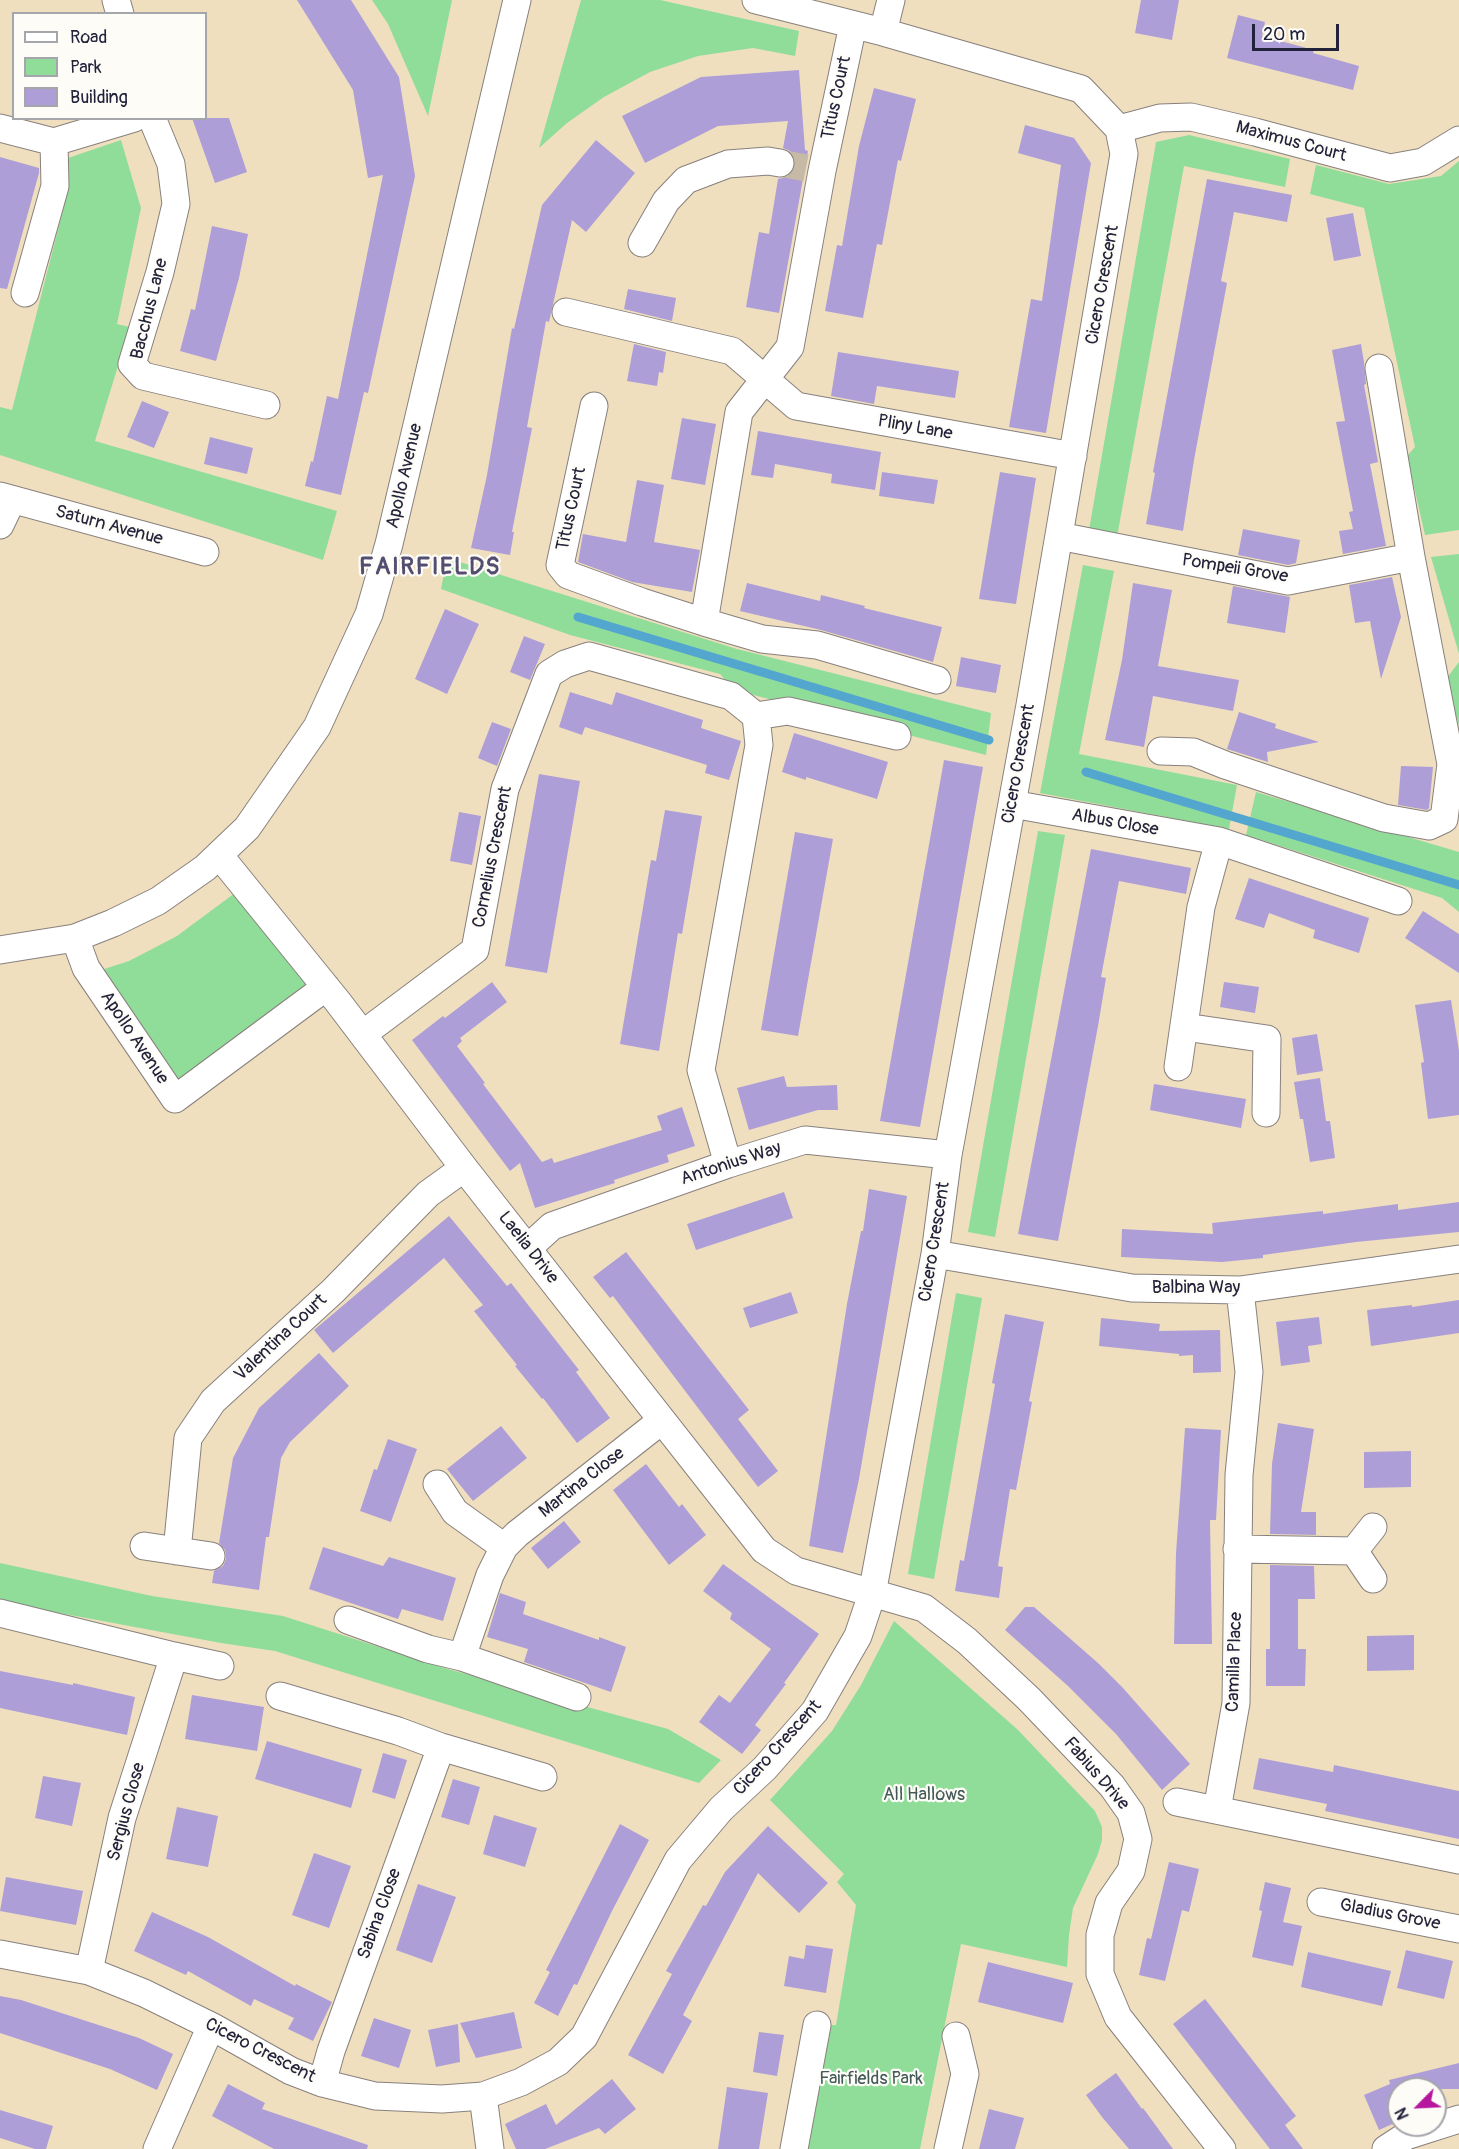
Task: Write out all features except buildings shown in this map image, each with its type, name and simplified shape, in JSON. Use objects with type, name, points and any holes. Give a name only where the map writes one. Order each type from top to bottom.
[{"type":"street","name":"Apollo Avenue","points":[[0,950],[75,938],[113,923],[158,900],[205,868],[247,828],[317,728],[369,614],[389,544],[517,0]]},
{"type":"street","points":[[756,0],[883,32],[1081,89],[1119,129]]},
{"type":"street","points":[[883,32],[891,0]]},
{"type":"street","name":"Titus Court","points":[[704,622],[739,412],[790,347],[803,167],[853,25]]},
{"type":"street","name":"Maximus Court","points":[[1119,129],[1160,118],[1191,117],[1390,168],[1423,162],[1459,140]]},
{"type":"street","points":[[0,128],[54,142],[127,120]]},
{"type":"street","name":"Bacchus Lane","points":[[153,120],[171,164],[176,204],[160,272],[132,364],[143,376],[266,405]]},
{"type":"street","name":"Cicero Crescent","points":[[0,1954],[89,1971],[144,1993],[211,2026],[291,2071],[322,2083],[375,2096],[442,2099],[483,2096],[521,2082],[558,2062],[584,2037],[678,1860],[721,1809],[765,1768],[815,1711],[858,1636],[872,1594],[935,1254],[948,1155],[1012,804],[1124,154],[1119,129]]},
{"type":"street","points":[[25,293],[55,186],[54,142]]},
{"type":"street","points":[[642,243],[666,201],[686,180],[728,164],[768,161],[803,167]]},
{"type":"street","points":[[566,312],[732,351],[766,380]]},
{"type":"street","points":[[1161,752],[1193,752],[1225,765],[1384,818],[1429,826],[1451,826],[1451,764],[1411,557],[1379,368]]},
{"type":"street","name":"Pliny Lane","points":[[766,380],[796,406],[1073,456]]},
{"type":"street","name":"Titus Court","points":[[594,406],[560,565],[568,575],[642,603],[762,639],[817,645],[938,680]]},
{"type":"street","name":"Saturn Avenue","points":[[0,525],[6,498],[205,552]]},
{"type":"street","name":"Pompeii Grove","points":[[1059,536],[1288,581],[1411,557]]},
{"type":"street","name":"Cornelius Crescent","points":[[363,1034],[475,950],[505,789],[549,674],[565,664],[590,656],[731,696],[756,716]]},
{"type":"street","points":[[728,1164],[701,1070],[759,745],[756,716],[788,711],[897,736]]},
{"type":"street","name":"Albus Close","points":[[1012,804],[1219,841],[1398,901]]},
{"type":"street","points":[[1178,1067],[1201,908],[1219,841]]},
{"type":"street","name":"Laelia Drive","points":[[219,855],[363,1034],[464,1168],[764,1550],[796,1571],[872,1594]]},
{"type":"street","name":"Apollo Avenue","points":[[75,938],[86,968],[176,1099],[326,987]]},
{"type":"street","points":[[1185,1027],[1267,1039],[1266,1113]]},
{"type":"street","name":"Antonius Way","points":[[528,1248],[552,1226],[728,1164],[805,1140],[948,1155]]},
{"type":"street","name":"Valentina Court","points":[[177,1551],[188,1438],[213,1401],[333,1291],[428,1194],[464,1168]]},
{"type":"street","name":"Balbina Way","points":[[935,1254],[1132,1288],[1240,1290],[1459,1259]]},
{"type":"street","name":"Camilla Place","points":[[1217,1810],[1236,1703],[1239,1475],[1249,1372],[1240,1290]]},
{"type":"street","name":"Martina Close","points":[[462,1657],[490,1575],[504,1547],[517,1534],[661,1421]]},
{"type":"street","points":[[437,1484],[455,1512],[504,1547]]},
{"type":"street","points":[[1354,1551],[1373,1527]]},
{"type":"street","points":[[144,1545],[211,1556]]},
{"type":"street","points":[[1237,1549],[1354,1551]]},
{"type":"street","points":[[1354,1551],[1372,1579]]},
{"type":"street","name":"Fabius Drive","points":[[872,1594],[924,1608],[967,1641],[1029,1699],[1112,1786],[1131,1813],[1138,1839],[1131,1871],[1109,1903],[1100,1935],[1100,1974],[1118,2017],[1222,2149]]},
{"type":"street","points":[[0,1613],[220,1666]]},
{"type":"street","points":[[348,1620],[428,1650],[462,1657],[577,1697]]},
{"type":"street","name":"Sergius Close","points":[[89,1971],[122,1818],[174,1656]]},
{"type":"street","points":[[280,1696],[543,1777]]},
{"type":"street","name":"Sabina Close","points":[[322,2083],[331,2050],[441,1747]]},
{"type":"street","points":[[1178,1802],[1459,1860]]},
{"type":"street","name":"Gladius Grove","points":[[1321,1902],[1459,1929]]},
{"type":"street","points":[[794,2149],[817,2025]]},
{"type":"street","points":[[157,2149],[211,2026]]},
{"type":"street","points":[[948,2149],[965,2074],[956,2036]]},
{"type":"street","points":[[483,2096],[490,2149]]},
{"type":"street","points":[[1386,2149],[1406,2136],[1459,2119]]},
{"type":"green space","points":[[372,0],[452,0],[428,116],[388,24]]},
{"type":"green space","points":[[581,0],[660,0],[799,31],[795,56],[753,48],[698,56],[650,72],[604,97],[567,123],[539,148]]},
{"type":"green space","points":[[1189,135],[1290,159],[1285,187],[1184,166],[1117,537],[1089,530],[1156,142]]},
{"type":"green space","points":[[121,140],[141,208],[117,324],[130,327],[95,441],[337,511],[323,560],[0,455],[0,407],[12,410],[67,194],[65,159]]},
{"type":"green space","points":[[1459,161],[1459,530],[1425,535],[1407,456],[1415,447],[1364,208],[1310,194],[1316,165],[1389,184],[1441,176]]},
{"type":"green space","points":[[1459,554],[1459,654],[1431,557]]},
{"type":"green space","points":[[447,558],[737,649],[991,713],[986,755],[734,690],[720,674],[570,635],[441,589]]},
{"type":"green space","points":[[1083,565],[1114,571],[1079,754],[1237,785],[1229,829],[1040,793]]},
{"type":"green space","points":[[1459,662],[1459,726],[1446,679]]},
{"type":"green space","points":[[1256,792],[1459,852],[1459,912],[1442,898],[1246,835]]},
{"type":"green space","points":[[1038,831],[1065,835],[995,1237],[968,1232]]},
{"type":"green space","points":[[239,890],[318,988],[179,1089],[95,972],[129,961],[177,936]]},
{"type":"green space","points":[[956,1293],[982,1298],[934,1579],[908,1574]]},
{"type":"green space","points":[[0,1563],[152,1596],[283,1616],[448,1669],[668,1729],[721,1760],[699,1783],[275,1651],[0,1602]]},
{"type":"green space","name":"All Hallows","points":[[894,1621],[1017,1729],[1095,1811],[1102,1827],[1102,1840],[1098,1854],[1073,1908],[1067,1967],[961,1944],[920,2149],[794,2149],[817,2025],[836,2025],[856,1905],[837,1882],[844,1874],[770,1800],[832,1731],[861,1685]]},
{"type":"waterway","points":[[578,617],[989,740]]},
{"type":"waterway","points":[[1086,772],[1459,885]]},
{"type":"tunnel","points":[[780,163],[806,168]]},
{"type":"district","name":"FAIRFIELDS","points":[[430,568]]},
{"type":"park label","name":"Fairfields Park","points":[[871,2079]]}]
